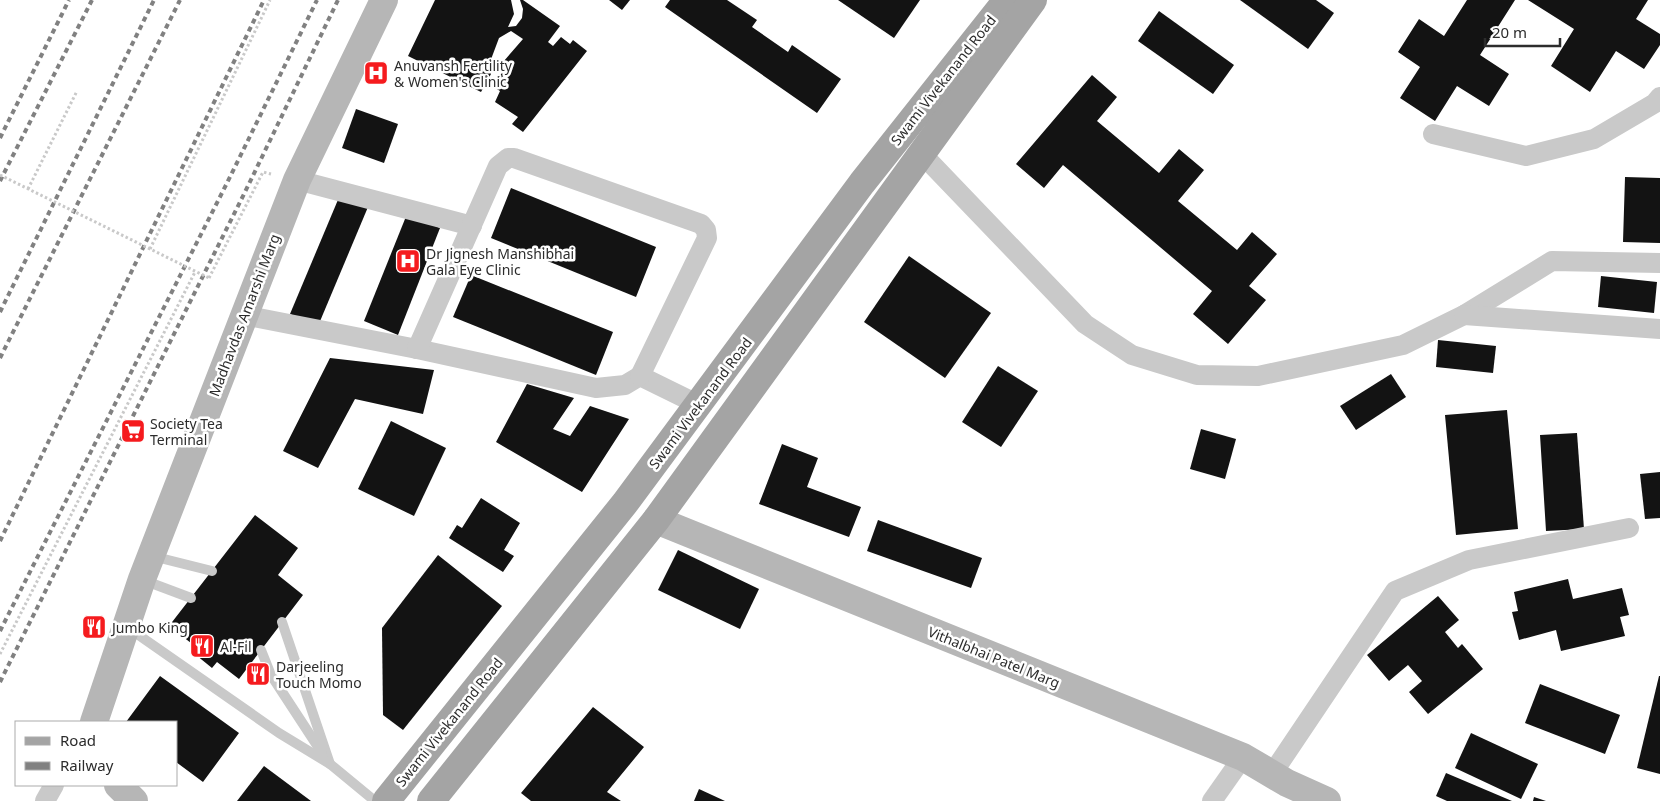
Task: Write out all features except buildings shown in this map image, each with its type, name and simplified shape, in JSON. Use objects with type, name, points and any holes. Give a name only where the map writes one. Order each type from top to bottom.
[{"type":"main road","name":"Swami Vivekanand Road","points":[[386,801],[625,503],[862,183],[1007,0]]},
{"type":"main road","name":"Swami Vivekanand Road","points":[[436,800],[656,520],[1032,0]]},
{"type":"street","name":"Madhavdas Amarshi Marg","points":[[94,721],[147,568],[243,315],[297,180],[384,0]]},
{"type":"street","points":[[1433,134],[1526,156],[1594,139],[1655,103],[1660,97]]},
{"type":"street","points":[[921,153],[1085,324],[1132,355],[1197,375],[1258,376],[1402,345],[1464,314],[1552,261],[1660,263]]},
{"type":"street","points":[[243,315],[416,349],[596,388],[626,385],[640,376],[707,238],[706,230],[701,224],[508,158],[498,166],[416,349]]},
{"type":"street","points":[[297,180],[472,226]]},
{"type":"street","points":[[1464,314],[1660,329]]},
{"type":"street","points":[[640,376],[699,405]]},
{"type":"street","name":"Vithalbhai Patel Marg","points":[[656,520],[1243,757],[1272,774],[1327,801]]},
{"type":"street","points":[[1272,774],[1395,591],[1469,560],[1629,528]]},
{"type":"street","points":[[1212,801],[1243,757]]},
{"type":"street","points":[[45,801],[53,786]]},
{"type":"street","points":[[119,786],[134,801]]},
{"type":"lane","points":[[147,568],[212,571]]},
{"type":"lane","points":[[147,568],[191,598]]},
{"type":"lane","points":[[282,622],[330,764]]},
{"type":"lane","points":[[126,626],[279,733],[330,764],[375,801]]},
{"type":"lane","points":[[261,650],[271,675],[330,764]]},
{"type":"path","points":[[150,249],[270,0]]},
{"type":"path","points":[[28,189],[77,92]]},
{"type":"path","points":[[0,175],[209,278],[263,172]]},
{"type":"path","points":[[0,654],[195,272]]},
{"type":"railway","points":[[0,138],[69,0]]},
{"type":"railway","points":[[0,181],[92,0]]},
{"type":"railway","points":[[0,312],[154,0]]},
{"type":"railway","points":[[0,358],[180,0]]},
{"type":"railway","points":[[0,541],[264,0]]},
{"type":"railway","points":[[0,631],[227,183],[317,0]]},
{"type":"railway","points":[[0,682],[245,192],[338,0]]},
{"type":"place","name":"Anuvansh Fertility & Women's Clinic","points":[[376,73]]},
{"type":"place","name":"Dr Jignesh Manshibhai Gala Eye Clinic","points":[[408,261]]},
{"type":"place","name":"Society Tea Terminal","points":[[133,431]]},
{"type":"place","name":"Jumbo King","points":[[94,627]]},
{"type":"place","name":"Al-Fil","points":[[202,646]]},
{"type":"place","name":"Darjeeling Touch Momo","points":[[258,674]]}]
